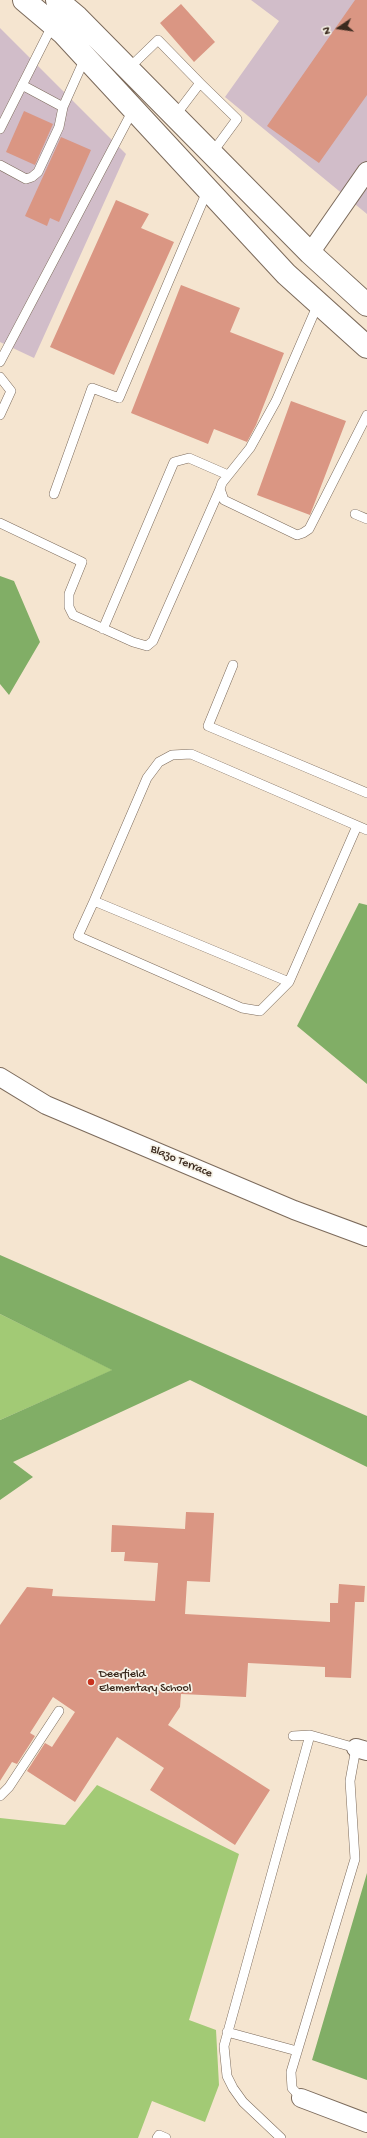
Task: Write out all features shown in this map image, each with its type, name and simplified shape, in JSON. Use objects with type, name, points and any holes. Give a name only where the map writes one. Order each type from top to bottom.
[{"type":"highway","points":[[24,0],[53,24],[86,58],[286,274],[367,347]]},
{"type":"highway","points":[[58,0],[310,253],[367,305]]},
{"type":"street","points":[[310,253],[367,171]]},
{"type":"street","name":"Blazo Terrace","points":[[0,1077],[46,1105],[294,1210],[367,1237]]},
{"type":"street","points":[[301,2098],[367,2123]]},
{"type":"lane","points":[[0,129],[53,24]]},
{"type":"lane","points":[[128,69],[158,40],[237,119],[212,153]]},
{"type":"lane","points":[[0,165],[26,179],[32,177],[38,172],[59,127],[63,108],[86,58]]},
{"type":"lane","points":[[175,116],[200,83]]},
{"type":"lane","points":[[22,85],[63,108]]},
{"type":"lane","points":[[0,362],[134,110]]},
{"type":"lane","points":[[54,494],[92,388],[118,398],[208,189]]},
{"type":"lane","points":[[0,522],[82,562],[69,594],[69,607],[73,615],[146,646],[153,641],[220,489],[228,475],[250,448],[276,401],[319,303]]},
{"type":"lane","points":[[0,377],[11,391],[0,415]]},
{"type":"lane","points":[[220,489],[224,500],[297,535],[303,533],[309,529],[367,415]]},
{"type":"lane","points":[[103,628],[174,462],[189,458],[228,475]]},
{"type":"lane","points":[[356,514],[367,519]]},
{"type":"lane","points":[[233,665],[208,726],[367,793]]},
{"type":"lane","points":[[357,826],[289,982],[260,1011],[242,1008],[131,957],[78,936],[148,778],[159,762],[172,755],[191,754],[367,830]]},
{"type":"lane","points":[[94,901],[289,982]]},
{"type":"lane","points":[[0,1796],[9,1787],[59,1712]]},
{"type":"lane","points":[[281,2138],[243,2102],[232,2088],[227,2076],[224,2046],[310,1735]]},
{"type":"lane","points":[[293,1736],[310,1735],[361,1749],[350,1781],[355,1859],[291,2072],[291,2080],[296,2095],[301,2098]]},
{"type":"lane","points":[[227,2032],[297,2051]]},
{"type":"lane","points":[[157,2138],[159,2135],[166,2138]]},
{"type":"shaded area","points":[[251,0],[367,0],[367,214],[225,97],[279,21]]},
{"type":"shaded area","points":[[0,28],[126,154],[34,358],[0,342]]},
{"type":"green space","points":[[0,576],[14,581],[40,642],[9,695],[0,684]]},
{"type":"green space","points":[[359,903],[367,905],[367,1084],[297,1026]]},
{"type":"green space","points":[[0,1255],[367,1416],[367,1467],[190,1380],[13,1462],[33,1477],[0,1500],[0,1420],[112,1370],[0,1314]]},
{"type":"green space","points":[[0,1314],[113,1370],[0,1420]]},
{"type":"green space","points":[[97,1785],[239,1854],[189,2020],[216,2030],[219,2085],[205,2122],[152,2101],[138,2138],[0,2138],[0,1818],[65,1825]]},
{"type":"green space","points":[[367,1873],[367,2080],[312,2060]]},
{"type":"building","points":[[355,0],[367,0],[367,95],[319,163],[267,126]]},
{"type":"building","points":[[181,4],[215,42],[194,62],[160,23]]},
{"type":"building","points":[[24,111],[53,124],[35,165],[6,152]]},
{"type":"building","points":[[61,137],[91,150],[59,222],[50,218],[47,226],[25,216]]},
{"type":"building","points":[[116,200],[149,214],[141,228],[174,242],[114,375],[50,347]]},
{"type":"building","points":[[181,285],[240,308],[230,332],[284,353],[256,425],[247,442],[214,429],[208,444],[131,413]]},
{"type":"building","points":[[291,401],[346,421],[310,515],[257,495]]},
{"type":"building","name":"Deerfield Elementary School","points":[[186,1512],[214,1513],[210,1582],[187,1581],[185,1614],[330,1622],[330,1603],[338,1603],[339,1584],[365,1586],[364,1602],[355,1602],[351,1678],[325,1677],[325,1667],[248,1663],[246,1697],[181,1694],[180,1707],[168,1725],[270,1790],[235,1845],[150,1790],[164,1768],[117,1737],[75,1802],[27,1771],[45,1743],[52,1747],[75,1712],[53,1697],[30,1733],[35,1736],[17,1764],[12,1762],[0,1781],[0,1625],[27,1587],[53,1589],[52,1596],[155,1601],[158,1563],[124,1561],[125,1552],[111,1552],[112,1525],[185,1529]]},
{"type":"place","name":"Deerfield Elementary School","points":[[91,1682]]}]
